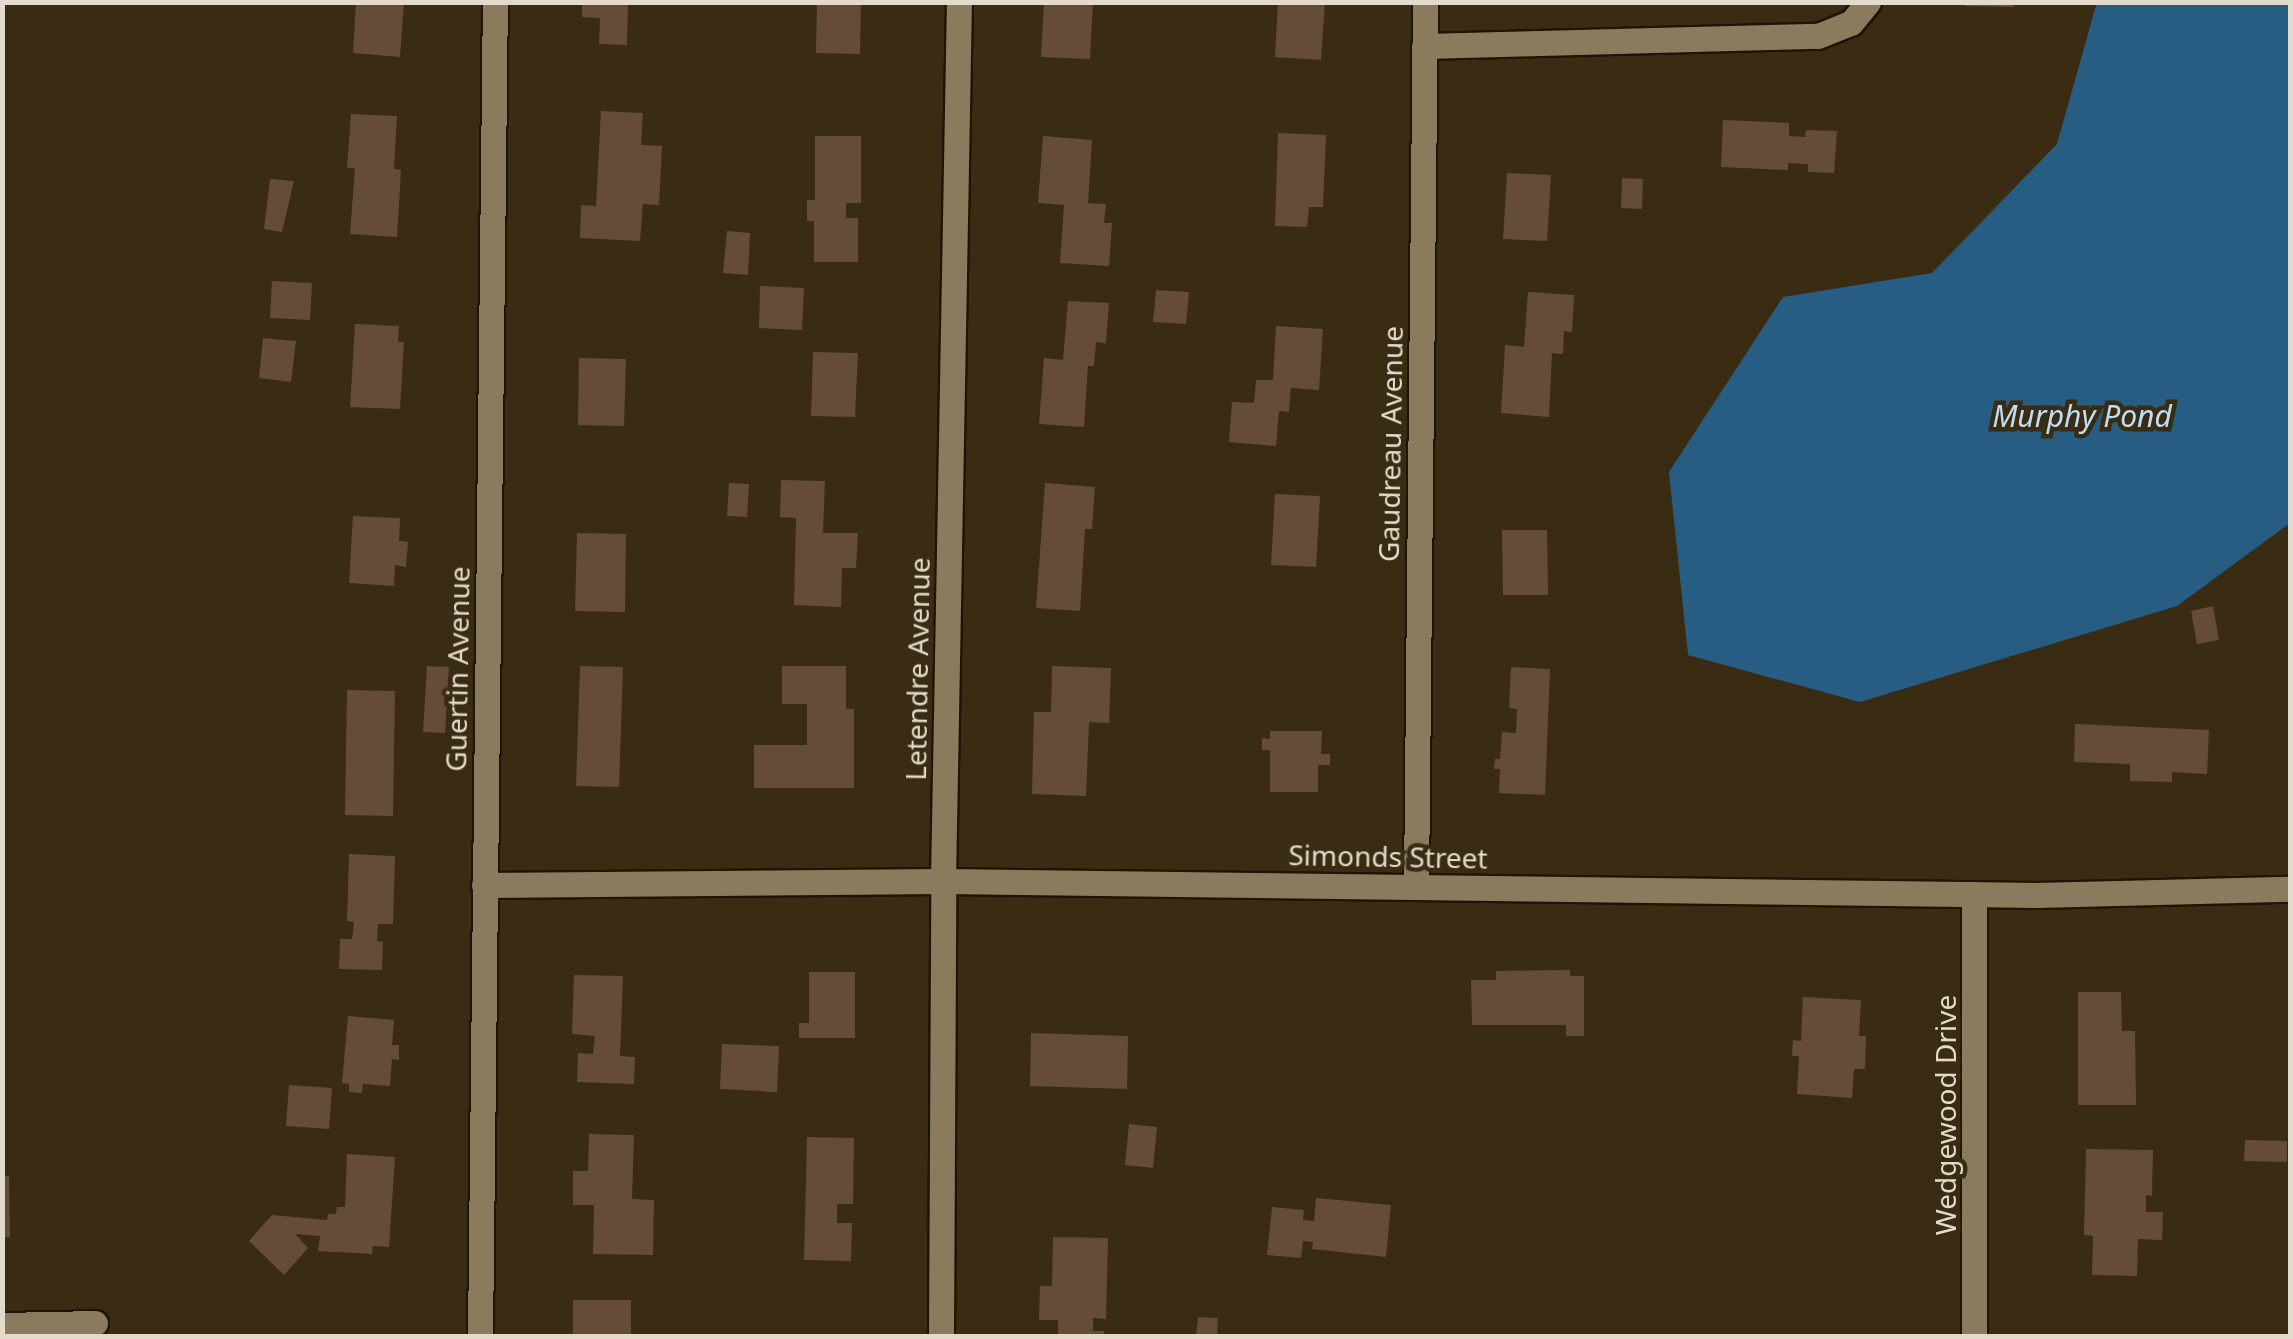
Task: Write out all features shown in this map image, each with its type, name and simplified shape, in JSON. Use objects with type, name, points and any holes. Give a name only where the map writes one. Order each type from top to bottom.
[{"type":"street","name":"Guertin Avenue","points":[[480,1336],[496,2]]},
{"type":"street","name":"Letendre Avenue","points":[[941,1336],[943,881],[959,2]]},
{"type":"street","name":"Gaudreau Avenue","points":[[1416,886],[1424,2]]},
{"type":"street","points":[[1424,46],[1818,36],[1851,23],[1868,2]]},
{"type":"street","name":"Simonds Street","points":[[484,885],[943,881],[1974,894],[2290,889]]},
{"type":"street","name":"Wedgewood Drive","points":[[1974,894],[1974,1336]]},
{"type":"street","points":[[2,1325],[94,1323]]},
{"type":"water","name":"Murphy Pond","points":[[2097,2],[2290,3],[2290,523],[2177,606],[1860,702],[1688,655],[1669,472],[1783,297],[1932,273],[2057,144]]},
{"type":"building","points":[[356,2],[404,2],[400,57],[353,53]]},
{"type":"building","points":[[582,2],[628,2],[627,45],[599,44],[600,18],[582,17]]},
{"type":"building","points":[[817,2],[861,2],[860,54],[816,53]]},
{"type":"building","points":[[1044,2],[1093,2],[1090,59],[1041,57]]},
{"type":"building","points":[[1278,2],[1325,2],[1321,60],[1275,57]]},
{"type":"building","points":[[1965,2],[2014,2],[2014,7],[1965,6]]},
{"type":"building","points":[[601,111],[643,113],[641,145],[662,146],[659,205],[643,204],[640,241],[580,238],[581,205],[596,206]]},
{"type":"building","points":[[351,114],[397,116],[394,169],[401,170],[397,237],[350,234],[355,168],[347,168]]},
{"type":"building","points":[[1723,120],[1789,123],[1789,136],[1805,137],[1806,130],[1837,131],[1834,173],[1808,172],[1808,164],[1788,163],[1788,170],[1721,167]]},
{"type":"building","points":[[1278,133],[1326,135],[1323,207],[1309,207],[1307,227],[1275,226]]},
{"type":"building","points":[[815,136],[861,136],[861,203],[846,203],[846,218],[858,218],[858,262],[814,262],[814,221],[807,221],[807,200],[815,200]]},
{"type":"building","points":[[1043,136],[1092,140],[1088,203],[1106,204],[1104,223],[1112,223],[1109,266],[1060,263],[1064,205],[1038,203]]},
{"type":"building","points":[[1507,173],[1551,175],[1547,241],[1503,239]]},
{"type":"building","points":[[1622,178],[1643,179],[1642,209],[1621,208]]},
{"type":"building","points":[[270,179],[294,181],[282,232],[264,229]]},
{"type":"building","points":[[727,231],[750,233],[748,275],[723,273]]},
{"type":"building","points":[[272,281],[312,283],[310,320],[270,318]]},
{"type":"building","points":[[760,286],[804,288],[802,330],[759,328]]},
{"type":"building","points":[[1156,290],[1189,292],[1186,324],[1153,322]]},
{"type":"building","points":[[1528,292],[1574,295],[1572,332],[1564,331],[1563,354],[1552,353],[1549,417],[1501,413],[1505,345],[1524,347]]},
{"type":"building","points":[[1068,301],[1109,303],[1106,343],[1096,342],[1094,366],[1088,366],[1084,427],[1039,424],[1044,358],[1063,360]]},
{"type":"building","points":[[355,324],[399,326],[398,342],[404,342],[400,409],[350,407]]},
{"type":"building","points":[[1276,326],[1323,329],[1319,390],[1291,388],[1289,412],[1279,411],[1276,446],[1229,442],[1232,402],[1254,403],[1256,380],[1273,380]]},
{"type":"building","points":[[263,338],[296,341],[291,382],[259,378]]},
{"type":"building","points":[[813,352],[858,353],[855,417],[811,416]]},
{"type":"building","points":[[579,358],[626,359],[624,426],[578,425]]},
{"type":"building","points":[[781,480],[825,481],[823,533],[858,533],[856,568],[842,568],[841,607],[794,605],[796,518],[780,517]]},
{"type":"building","points":[[729,483],[749,484],[747,517],[727,516]]},
{"type":"building","points":[[1045,483],[1095,487],[1092,529],[1085,529],[1080,611],[1036,608]]},
{"type":"building","points":[[1275,494],[1320,496],[1316,567],[1271,565]]},
{"type":"building","points":[[353,516],[400,518],[399,541],[408,542],[406,567],[395,565],[394,586],[349,583]]},
{"type":"building","points":[[1502,530],[1547,530],[1548,595],[1503,595]]},
{"type":"building","points":[[577,533],[626,534],[625,612],[575,611]]},
{"type":"building","points":[[2213,606],[2219,640],[2197,644],[2191,611]]},
{"type":"building","points":[[427,666],[449,667],[445,733],[423,732]]},
{"type":"building","points":[[580,666],[623,667],[619,787],[576,786]]},
{"type":"building","points":[[782,666],[846,666],[846,709],[854,709],[854,788],[754,788],[754,745],[807,745],[807,704],[782,704]]},
{"type":"building","points":[[1052,666],[1111,668],[1109,723],[1089,722],[1086,796],[1032,794],[1034,712],[1051,712]]},
{"type":"building","points":[[1511,667],[1550,669],[1545,795],[1499,793],[1500,769],[1494,769],[1495,759],[1500,759],[1502,732],[1516,733],[1517,709],[1509,708]]},
{"type":"building","points":[[347,690],[395,691],[393,816],[345,815]]},
{"type":"building","points":[[2075,724],[2209,730],[2207,774],[2172,772],[2172,782],[2130,781],[2130,764],[2074,762]]},
{"type":"building","points":[[1270,731],[1322,731],[1321,754],[1330,754],[1330,765],[1318,765],[1318,792],[1270,792],[1270,750],[1262,750],[1262,738],[1270,739]]},
{"type":"building","points":[[349,854],[395,856],[393,924],[378,924],[377,941],[383,942],[382,970],[339,969],[340,939],[352,939],[354,922],[347,921]]},
{"type":"building","points":[[1570,970],[1570,976],[1584,976],[1584,1036],[1566,1036],[1566,1025],[1472,1025],[1471,980],[1496,980],[1496,971]]},
{"type":"building","points":[[809,972],[855,972],[855,1038],[799,1038],[799,1023],[809,1023]]},
{"type":"building","points":[[574,975],[623,976],[620,1056],[635,1057],[634,1084],[577,1082],[578,1053],[593,1054],[595,1036],[572,1034]]},
{"type":"building","points":[[2078,992],[2121,992],[2122,1031],[2135,1031],[2136,1105],[2078,1105]]},
{"type":"building","points":[[1803,997],[1861,1000],[1859,1036],[1866,1036],[1865,1069],[1854,1069],[1852,1098],[1797,1094],[1799,1056],[1792,1056],[1793,1040],[1801,1041]]},
{"type":"building","points":[[348,1016],[394,1020],[392,1045],[399,1045],[399,1060],[392,1059],[390,1086],[363,1084],[362,1093],[349,1092],[349,1084],[342,1083]]},
{"type":"building","points":[[1031,1033],[1128,1036],[1127,1089],[1030,1086]]},
{"type":"building","points":[[722,1044],[779,1046],[777,1092],[720,1089]]},
{"type":"building","points":[[289,1085],[332,1088],[329,1129],[286,1126]]},
{"type":"building","points":[[1129,1124],[1157,1127],[1153,1168],[1125,1165]]},
{"type":"building","points":[[589,1134],[634,1135],[632,1199],[654,1200],[653,1255],[593,1254],[594,1205],[573,1205],[573,1171],[588,1171]]},
{"type":"building","points":[[807,1137],[854,1138],[853,1204],[837,1204],[837,1223],[852,1223],[851,1261],[804,1260]]},
{"type":"building","points":[[2245,1140],[2287,1141],[2287,1162],[2244,1161]]},
{"type":"building","points":[[2086,1149],[2153,1150],[2152,1196],[2146,1195],[2146,1212],[2163,1212],[2162,1240],[2138,1239],[2137,1276],[2092,1275],[2093,1236],[2084,1235]]},
{"type":"building","points":[[347,1154],[395,1157],[389,1247],[373,1246],[372,1254],[318,1251],[320,1236],[295,1234],[308,1248],[284,1275],[249,1241],[272,1215],[327,1220],[328,1214],[336,1214],[337,1207],[345,1207]]},
{"type":"building","points":[[2,1176],[9,1176],[10,1237],[2,1237]]},
{"type":"building","points":[[1316,1198],[1391,1205],[1386,1257],[1312,1249],[1313,1242],[1303,1241],[1301,1258],[1267,1255],[1272,1207],[1304,1210],[1303,1220],[1314,1221]]},
{"type":"building","points":[[1053,1237],[1108,1238],[1106,1319],[1093,1318],[1093,1331],[1104,1331],[1104,1336],[1058,1336],[1058,1320],[1039,1320],[1040,1286],[1052,1286]]},
{"type":"building","points":[[573,1300],[631,1300],[631,1336],[573,1336]]},
{"type":"building","points":[[1198,1317],[1218,1318],[1217,1336],[1196,1336]]}]
